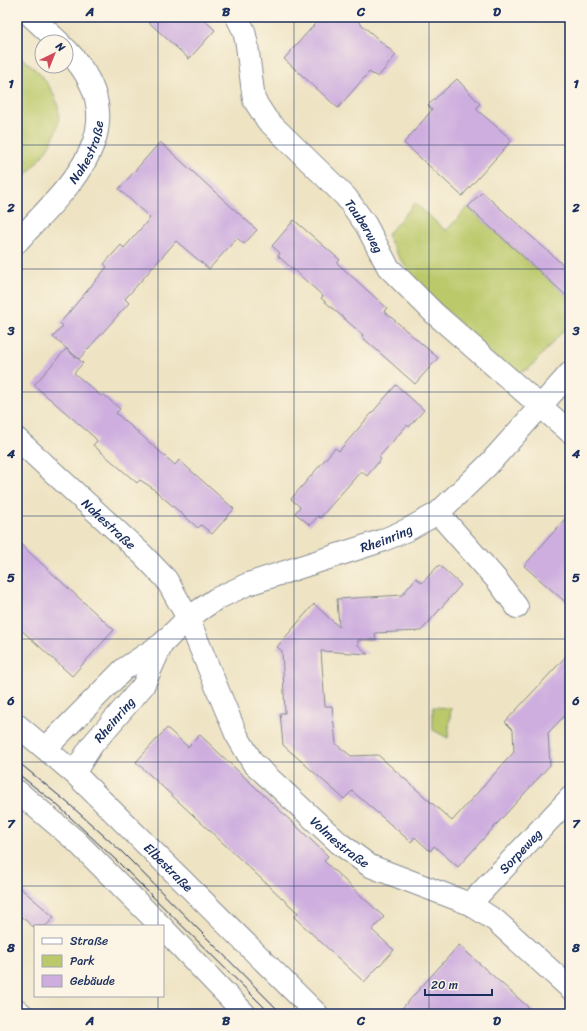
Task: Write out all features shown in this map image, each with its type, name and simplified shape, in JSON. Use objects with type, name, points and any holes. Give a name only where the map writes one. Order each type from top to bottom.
[{"type":"street","points":[[32,17],[50,34]]},
{"type":"street","name":"Tauberweg","points":[[237,17],[244,31],[247,45],[254,100],[267,120],[346,197],[366,225],[388,267],[434,313],[570,432]]},
{"type":"street","name":"Nahestraße","points":[[17,242],[79,173],[95,140],[99,125],[95,95],[89,79],[74,58]]},
{"type":"street","name":"Rheinring","points":[[46,748],[124,669],[162,644],[188,618],[216,599],[248,584],[381,541],[413,527],[438,513],[488,465],[570,373]]},
{"type":"street","name":"Nahestraße","points":[[17,439],[142,554],[166,579],[188,618]]},
{"type":"street","points":[[438,513],[497,580],[517,607]]},
{"type":"street","name":"Volmestraße","points":[[188,618],[236,734],[253,763],[339,843],[370,866],[470,904],[496,921],[570,988]]},
{"type":"street","name":"Rheinring","points":[[74,773],[92,745],[143,686],[162,644]]},
{"type":"street","name":"Elbestraße","points":[[17,725],[74,773],[317,1014]]},
{"type":"street","points":[[17,791],[81,846],[160,925]]},
{"type":"street","name":"Sorpeweg","points":[[470,904],[570,798]]},
{"type":"street","points":[[164,929],[245,1014]]},
{"type":"street","points":[[17,1010],[22,1014]]},
{"type":"green space","points":[[17,54],[34,68],[34,74],[41,75],[54,95],[58,110],[58,123],[54,136],[47,149],[17,186]]},
{"type":"green space","points":[[415,203],[446,231],[468,207],[570,299],[570,323],[530,368],[523,371],[508,369],[417,283],[397,254],[387,235]]},
{"type":"green space","points":[[433,707],[451,708],[448,738],[433,730]]},
{"type":"building","points":[[143,17],[201,17],[215,30],[189,59]]},
{"type":"building","points":[[321,17],[353,17],[396,55],[378,77],[369,72],[338,108],[284,59]]},
{"type":"building","points":[[457,79],[480,104],[476,109],[512,140],[462,196],[404,143],[432,110],[428,105]]},
{"type":"building","points":[[160,142],[257,230],[244,244],[237,238],[209,269],[176,241],[125,299],[129,303],[79,359],[53,337],[63,326],[60,323],[107,267],[104,264],[121,245],[124,248],[150,218],[119,189]]},
{"type":"building","points":[[482,192],[570,271],[570,299],[468,207]]},
{"type":"building","points":[[294,220],[340,260],[337,263],[387,308],[384,311],[438,358],[415,384],[362,337],[363,335],[321,298],[323,296],[278,256],[280,253],[272,246]]},
{"type":"building","points":[[66,349],[83,363],[74,373],[101,396],[103,394],[120,409],[116,413],[175,465],[179,460],[234,509],[212,534],[201,525],[198,528],[151,487],[140,480],[137,483],[93,445],[97,441],[95,438],[34,385]]},
{"type":"building","points":[[396,385],[424,410],[409,427],[407,425],[379,457],[381,459],[367,476],[361,471],[320,518],[318,516],[310,525],[295,513],[300,507],[291,499],[335,448],[339,451]]},
{"type":"building","points":[[570,513],[570,606],[524,566]]},
{"type":"building","points":[[17,541],[114,630],[72,676],[17,626]]},
{"type":"building","points":[[439,565],[461,585],[421,631],[375,633],[376,640],[358,640],[358,645],[368,654],[321,651],[325,706],[332,706],[336,744],[351,756],[378,755],[452,821],[514,752],[513,730],[505,722],[570,652],[570,710],[548,733],[550,765],[458,867],[434,846],[430,851],[415,837],[411,842],[352,791],[344,799],[283,745],[280,713],[285,713],[282,651],[277,647],[314,604],[339,627],[337,599],[402,595],[416,578],[422,583]]},
{"type":"building","points":[[167,728],[188,747],[200,735],[328,856],[324,861],[384,917],[372,930],[394,950],[364,982],[294,917],[298,913],[136,762]]},
{"type":"building","points":[[17,885],[54,917],[47,925],[32,926],[17,913]]},
{"type":"building","points":[[459,945],[482,966],[536,1014],[397,1014]]},
{"type":"tram line","points":[[17,761],[69,804],[123,853],[282,1014]]},
{"type":"tram line","points":[[17,773],[55,803],[117,861],[271,1014]]}]
